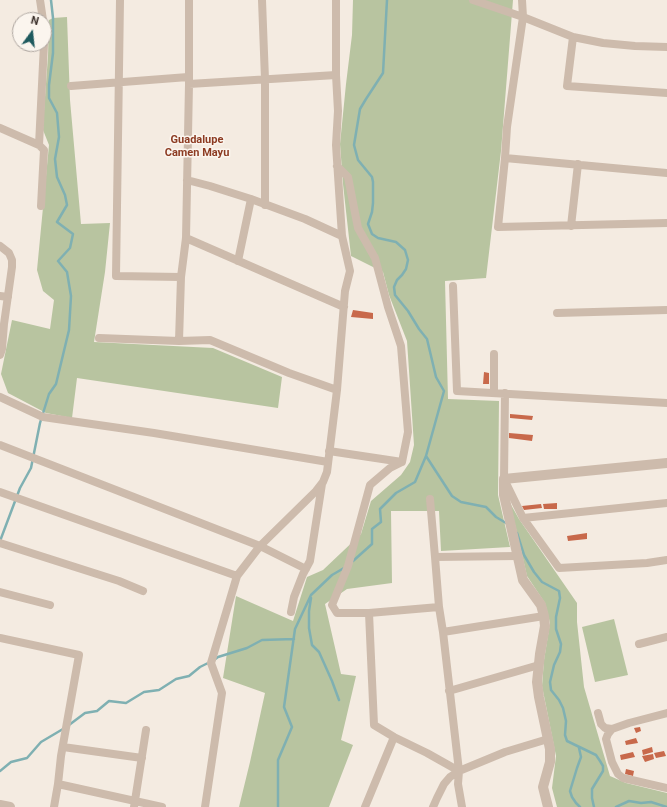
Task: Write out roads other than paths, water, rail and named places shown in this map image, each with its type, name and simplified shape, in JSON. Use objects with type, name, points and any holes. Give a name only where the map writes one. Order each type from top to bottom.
[{"type":"street","points":[[40,0],[42,12]]},
{"type":"street","points":[[120,0],[116,276],[181,277]]},
{"type":"street","points":[[179,341],[181,277],[186,238],[189,80],[188,0]]},
{"type":"street","points":[[262,0],[265,78],[265,204]]},
{"type":"street","points":[[291,612],[294,597],[310,561],[323,482],[327,472],[345,291],[350,271],[342,236],[337,166],[336,146],[338,111],[336,75],[336,0]]},
{"type":"street","points":[[473,0],[573,37],[603,43],[667,48]]},
{"type":"street","points":[[522,0],[523,18],[507,127],[498,227],[667,223]]},
{"type":"street","points":[[573,37],[567,86],[667,93]]},
{"type":"street","points":[[39,145],[44,52]]},
{"type":"street","points":[[71,86],[118,82],[336,75]]},
{"type":"street","points":[[0,128],[39,145],[44,150],[41,206]]},
{"type":"street","points":[[505,158],[667,173]]},
{"type":"street","points":[[571,226],[578,164]]},
{"type":"street","points":[[337,166],[348,176],[358,228],[375,258],[400,346],[408,432],[402,462]]},
{"type":"street","points":[[187,180],[265,204],[305,219],[342,236]]},
{"type":"street","points":[[238,261],[251,199]]},
{"type":"street","points":[[186,238],[344,308]]},
{"type":"street","points":[[0,246],[9,253],[12,260],[12,267],[4,296],[4,324],[0,356]]},
{"type":"street","points":[[453,286],[457,391],[667,403]]},
{"type":"street","points":[[557,313],[667,310]]},
{"type":"street","points":[[99,338],[179,341],[210,340],[289,373],[336,390]]},
{"type":"street","points":[[494,354],[494,393]]},
{"type":"street","points":[[506,393],[504,495],[523,580],[541,605],[544,616],[545,626],[537,682],[550,750],[550,762],[542,787],[548,807]]},
{"type":"street","points":[[0,397],[43,417],[154,433],[328,462]]},
{"type":"street","points":[[0,445],[260,546],[306,569]]},
{"type":"street","points":[[329,451],[402,462]]},
{"type":"street","points":[[402,462],[390,468],[370,485],[348,566],[332,605],[338,613],[369,613],[439,607]]},
{"type":"street","points":[[504,479],[667,463]]},
{"type":"street","points":[[504,479],[523,518],[559,568],[647,563],[667,560]]},
{"type":"street","points":[[205,807],[222,693],[210,663],[237,576],[260,546],[316,491],[323,482]]},
{"type":"street","points":[[0,492],[237,576]]},
{"type":"street","points":[[430,499],[439,607],[458,771],[458,784],[462,807]]},
{"type":"street","points":[[523,518],[667,503]]},
{"type":"street","points":[[0,543],[119,581],[142,591]]},
{"type":"street","points":[[435,557],[517,556]]},
{"type":"street","points":[[0,592],[50,605]]},
{"type":"street","points":[[369,613],[374,725],[458,771]]},
{"type":"street","points":[[443,632],[544,616]]},
{"type":"street","points":[[639,644],[667,637]]},
{"type":"street","points":[[0,638],[79,654],[54,807]]},
{"type":"street","points":[[449,691],[539,665]]},
{"type":"street","points":[[598,713],[601,724],[605,728],[612,729],[667,713]]},
{"type":"street","points":[[612,729],[606,739],[612,762],[618,774],[623,778],[666,786]]},
{"type":"street","points":[[135,804],[146,730]]},
{"type":"street","points":[[365,807],[394,737]]},
{"type":"street","points":[[433,807],[444,784],[458,771],[505,752],[548,739]]},
{"type":"street","points":[[63,747],[142,758]]},
{"type":"street","points":[[58,784],[135,804],[162,807]]},
{"type":"street","points":[[0,805],[10,807]]},
{"type":"waterway","points":[[0,541],[20,488],[31,468],[40,423],[49,394],[56,384],[69,330],[71,296],[67,272],[58,261],[70,248],[73,234],[57,222],[67,205],[65,195],[57,177],[55,159],[59,137],[57,113],[49,98],[53,53],[53,18],[51,0]]},
{"type":"waterway","points":[[353,561],[372,544],[372,529],[381,522],[380,509],[396,493],[415,482],[426,456],[444,391],[436,377],[427,339],[395,295],[394,287],[397,280],[406,269],[408,260],[405,250],[396,242],[378,238],[372,234],[368,224],[372,212],[373,182],[372,177],[358,160],[354,145],[360,109],[383,73],[387,0]]},
{"type":"waterway","points":[[426,456],[452,496],[461,502],[486,507],[496,517],[506,523]]},
{"type":"waterway","points":[[517,533],[524,555],[534,572],[542,582],[559,591],[560,598],[556,617],[556,629],[561,644],[560,652],[554,665],[550,682],[551,690],[563,708],[566,721],[565,735],[567,741],[596,755],[603,766],[603,771],[592,789],[594,807]]},
{"type":"waterway","points":[[278,807],[278,760],[292,727],[284,707],[295,629],[311,595],[332,575],[344,568]]},
{"type":"waterway","points":[[311,598],[309,628],[312,645],[319,652],[339,700]]},
{"type":"waterway","points":[[214,660],[218,657],[247,648],[262,640],[294,639]]},
{"type":"waterway","points":[[69,725],[85,713],[97,711],[109,701],[126,703],[144,692],[159,690],[176,679],[189,676],[200,667],[210,662]]},
{"type":"waterway","points":[[0,771],[11,762],[27,758],[41,742],[63,729]]},
{"type":"waterway","points":[[579,748],[581,757],[570,791],[572,797],[580,807]]},
{"type":"waterway","points":[[616,807],[629,801],[641,803],[651,802],[667,807]]},
{"type":"district","name":"Guadalupe Camen Mayu","points":[[197,146]]}]
